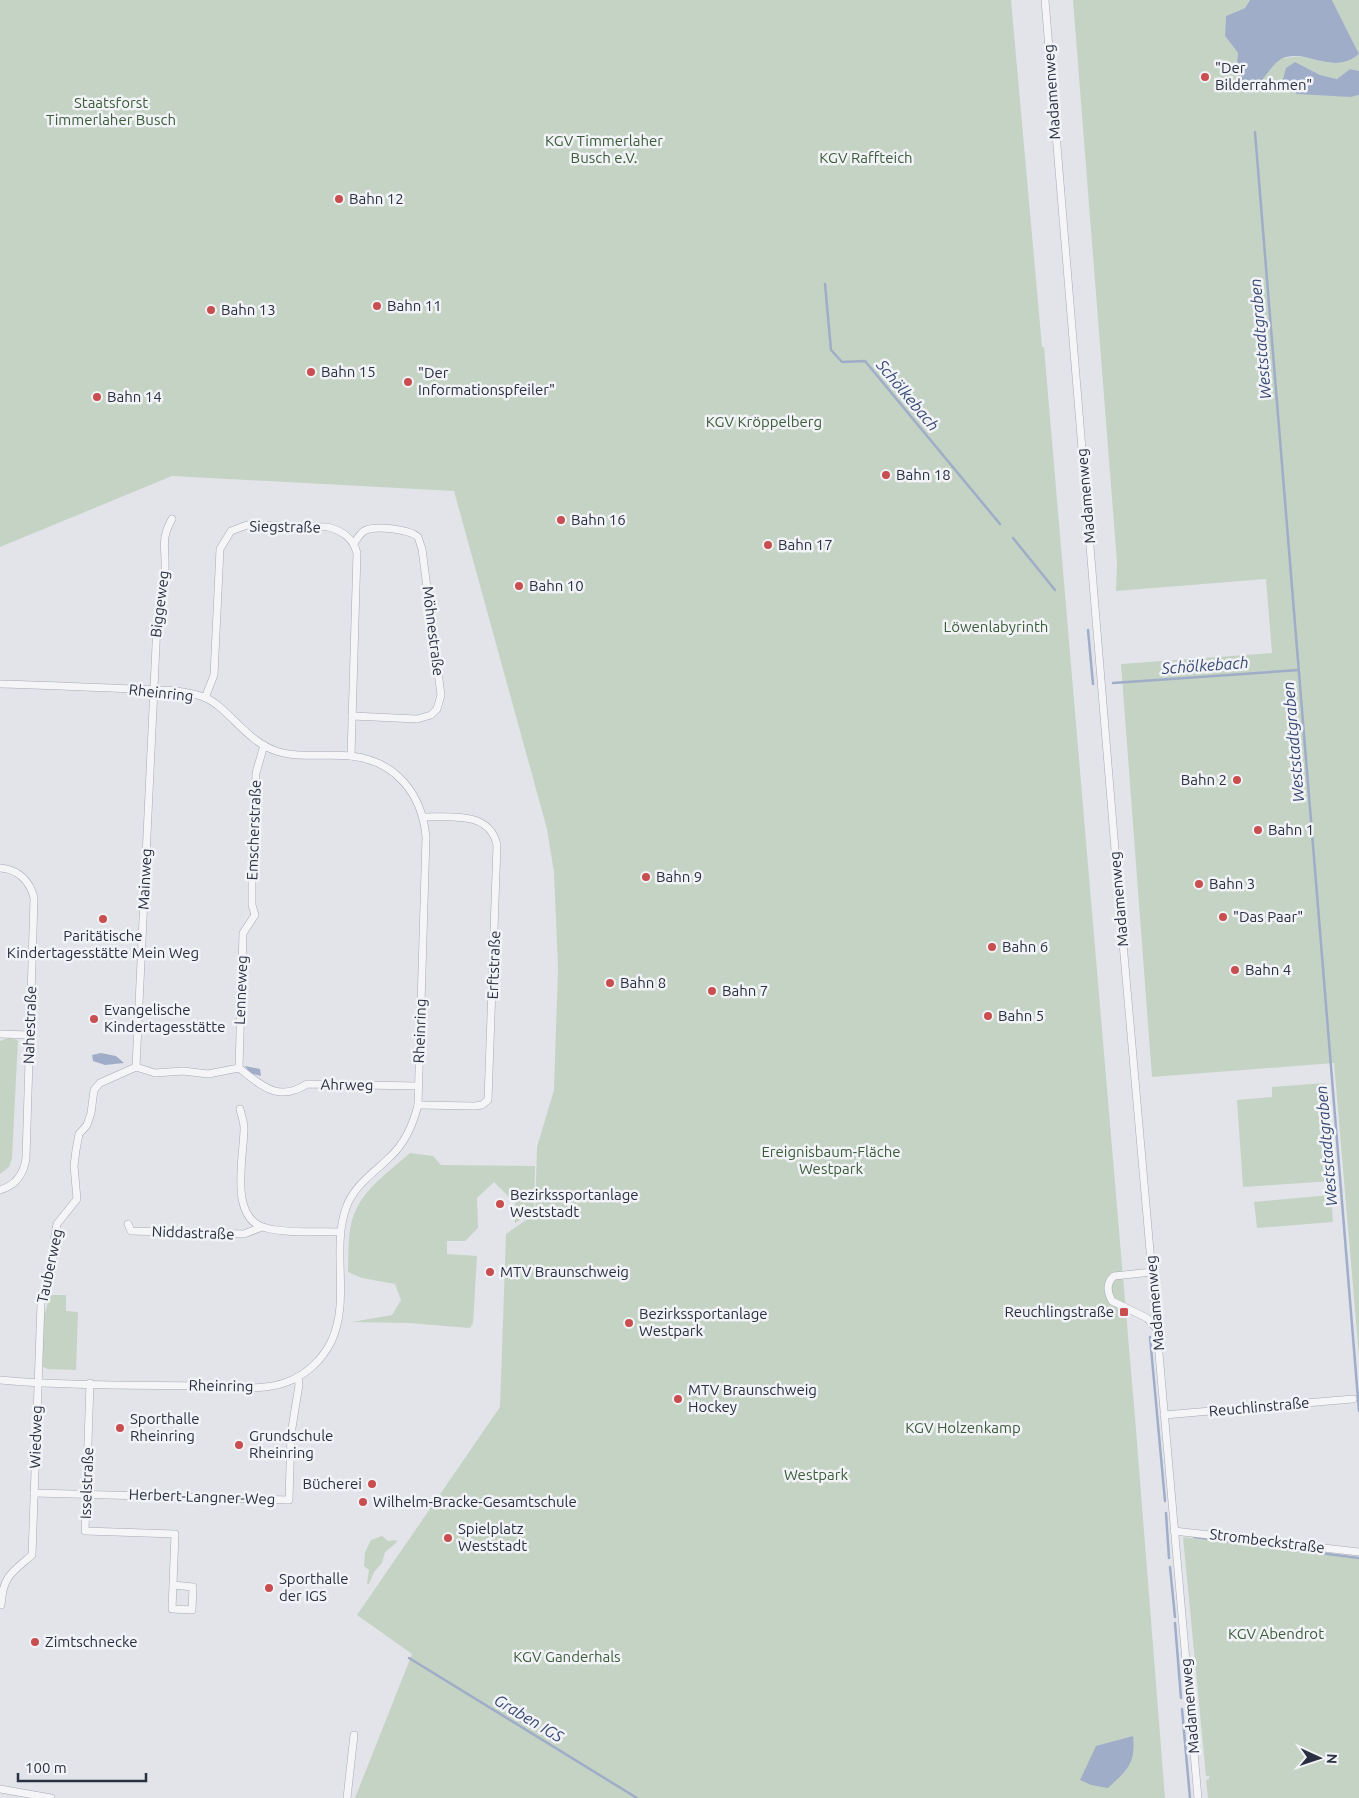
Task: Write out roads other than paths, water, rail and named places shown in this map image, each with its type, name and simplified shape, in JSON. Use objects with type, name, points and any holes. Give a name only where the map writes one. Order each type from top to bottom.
[{"type":"street","name":"Madamenweg","points":[[1046,0],[1060,194],[1198,1798]]},
{"type":"street","name":"Biggeweg","points":[[153,690],[156,624],[161,612],[165,571],[163,540],[172,519]]},
{"type":"street","name":"Siegstraße","points":[[205,698],[214,674],[219,558],[220,549],[227,535],[234,529],[247,525],[328,527],[347,535],[354,543]]},
{"type":"street","name":"Möhnestraße","points":[[352,716],[424,718],[437,710],[441,695],[422,550],[418,537],[409,531],[372,528],[362,533],[354,543]]},
{"type":"street","points":[[350,756],[357,573],[354,543]]},
{"type":"street","name":"Rheinring","points":[[0,684],[153,690],[187,693],[205,698],[264,745],[290,754],[350,756],[375,762],[396,773],[413,792],[423,817],[426,837],[418,1105],[413,1124],[400,1146],[354,1192],[343,1214],[340,1232],[339,1300],[335,1332],[321,1358],[298,1377],[287,1382],[264,1387],[0,1380]]},
{"type":"street","name":"Mainweg","points":[[136,1067],[153,690]]},
{"type":"street","name":"Emscherstraße","points":[[255,915],[252,883],[256,773],[264,745]]},
{"type":"street","name":"Erftstraße","points":[[418,1105],[482,1106],[488,1100],[497,845],[489,827],[481,822],[462,818],[423,817]]},
{"type":"street","name":"Nahestraße","points":[[0,868],[24,877],[29,884],[34,898],[25,1164],[16,1181],[0,1190]]},
{"type":"street","name":"Lenneweg","points":[[238,1068],[243,933],[255,915]]},
{"type":"street","points":[[0,1034],[30,1035]]},
{"type":"street","points":[[136,1067],[155,1073],[172,1070],[208,1074],[238,1068]]},
{"type":"street","name":"Tauberweg","points":[[38,1381],[41,1303],[52,1274],[57,1224],[77,1199],[74,1166],[79,1134],[87,1125],[91,1113],[94,1090],[100,1083],[136,1067]]},
{"type":"street","name":"Ahrweg","points":[[238,1068],[251,1080],[281,1093],[297,1090],[307,1084],[418,1086]]},
{"type":"street","name":"Niddastraße","points":[[240,1109],[244,1125],[241,1198],[249,1218],[262,1227],[276,1230],[340,1232]]},
{"type":"street","name":"Niddastraße","points":[[128,1224],[132,1231],[217,1234],[244,1234],[262,1227]]},
{"type":"street","points":[[1152,1272],[1114,1276],[1110,1279],[1108,1289],[1112,1301],[1147,1318],[1157,1330]]},
{"type":"street","name":"Herbert-Langner-Weg","points":[[34,1493],[289,1500],[292,1434],[299,1385],[298,1377]]},
{"type":"street","name":"Wiedweg","points":[[1,1605],[3,1585],[14,1571],[32,1554],[38,1381]]},
{"type":"street","name":"Isselstraße","points":[[90,1383],[85,1531],[175,1534],[172,1609],[192,1610],[193,1587],[173,1585]]},
{"type":"street","name":"Reuchlinstraße","points":[[1164,1415],[1353,1399]]},
{"type":"street","name":"Strombeckstraße","points":[[1174,1531],[1359,1552]]},
{"type":"street","points":[[346,1798],[354,1735]]},
{"type":"street","points":[[0,1788],[51,1798]]},
{"type":"water","points":[[1250,0],[1332,0],[1359,54],[1339,63],[1329,63],[1300,56],[1290,56],[1281,59],[1270,69],[1253,92],[1236,73],[1238,53],[1225,36],[1226,16],[1245,8]]},
{"type":"water","points":[[1295,62],[1320,75],[1337,79],[1350,69],[1359,71],[1359,95],[1351,97],[1297,94],[1282,83],[1286,68]]},
{"type":"water","points":[[101,1053],[116,1056],[124,1063],[105,1065],[93,1061],[92,1055]]},
{"type":"water","points":[[245,1066],[260,1069],[261,1076],[250,1073]]},
{"type":"water","points":[[1133,1736],[1134,1746],[1129,1766],[1108,1788],[1091,1785],[1080,1780],[1096,1746]]},
{"type":"waterway","name":"Weststadtgraben","points":[[1255,132],[1359,1411]]},
{"type":"waterway","name":"Schölkebach","points":[[825,284],[831,350],[842,362],[865,361],[1000,524]]},
{"type":"waterway","name":"Schölkebach","points":[[1013,538],[1055,590]]},
{"type":"waterway","name":"Schölkebach","points":[[1088,630],[1093,684]]},
{"type":"waterway","name":"Schölkebach","points":[[1113,683],[1299,670]]},
{"type":"waterway","points":[[1150,1337],[1165,1501]]},
{"type":"waterway","points":[[1166,1513],[1169,1558]]},
{"type":"waterway","points":[[1194,1537],[1359,1558]]},
{"type":"waterway","points":[[1170,1567],[1175,1617]]},
{"type":"waterway","points":[[1175,1623],[1181,1698]]},
{"type":"waterway","name":"Graben IGS","points":[[409,1658],[637,1798]]},
{"type":"waterway","points":[[1182,1709],[1190,1798]]},
{"type":"place","name":"\"Der Bilderrahmen\"","points":[[1205,77]]},
{"type":"place","name":"Bahn 12","points":[[339,199]]},
{"type":"place","name":"Bahn 11","points":[[377,306]]},
{"type":"place","name":"Bahn 13","points":[[211,310]]},
{"type":"place","name":"Bahn 15","points":[[311,372]]},
{"type":"place","name":"\"Der Informationspfeiler\"","points":[[408,382]]},
{"type":"place","name":"Bahn 14","points":[[97,397]]},
{"type":"place","name":"Bahn 18","points":[[886,475]]},
{"type":"place","name":"Bahn 16","points":[[561,520]]},
{"type":"place","name":"Bahn 17","points":[[768,545]]},
{"type":"place","name":"Bahn 10","points":[[519,586]]},
{"type":"place","name":"Bahn 2","points":[[1237,780]]},
{"type":"place","name":"Bahn 1","points":[[1258,830]]},
{"type":"place","name":"Bahn 9","points":[[646,877]]},
{"type":"place","name":"Bahn 3","points":[[1199,884]]},
{"type":"place","name":"\"Das Paar\"","points":[[1223,917]]},
{"type":"place","name":"Paritätische Kindertagesstätte Mein Weg","points":[[103,919]]},
{"type":"place","name":"Bahn 6","points":[[992,947]]},
{"type":"place","name":"Bahn 4","points":[[1235,970]]},
{"type":"place","name":"Bahn 8","points":[[610,983]]},
{"type":"place","name":"Bahn 7","points":[[712,991]]},
{"type":"place","name":"Bahn 5","points":[[988,1016]]},
{"type":"place","name":"Evangelische Kindertagesstätte","points":[[94,1019]]},
{"type":"place","name":"Bezirkssportanlage Weststadt","points":[[500,1204]]},
{"type":"place","name":"MTV Braunschweig","points":[[490,1272]]},
{"type":"place","name":"Reuchlingstraße","points":[[1124,1312]]},
{"type":"place","name":"Bezirkssportanlage Westpark","points":[[629,1323]]},
{"type":"place","name":"MTV Braunschweig Hockey","points":[[678,1399]]},
{"type":"place","name":"Sporthalle Rheinring","points":[[120,1428]]},
{"type":"place","name":"Grundschule Rheinring","points":[[239,1445]]},
{"type":"place","name":"Bücherei","points":[[372,1484]]},
{"type":"place","name":"Wilhelm-Bracke-Gesamtschule","points":[[363,1502]]},
{"type":"place","name":"Spielplatz Weststadt","points":[[448,1538]]},
{"type":"place","name":"Sporthalle der IGS","points":[[269,1588]]},
{"type":"place","name":"Zimtschnecke","points":[[35,1642]]},
{"type":"park label","name":"Staatsforst Timmerlaher Busch","points":[[111,112]]},
{"type":"park label","name":"KGV Timmerlaher Busch e.V.","points":[[604,150]]},
{"type":"park label","name":"KGV Raffteich","points":[[866,158]]},
{"type":"park label","name":"KGV Kröppelberg","points":[[764,422]]},
{"type":"park label","name":"Löwenlabyrinth","points":[[996,627]]},
{"type":"park label","name":"Ereignisbaum-Fläche Westpark","points":[[831,1160]]},
{"type":"park label","name":"KGV Holzenkamp","points":[[963,1428]]},
{"type":"park label","name":"Westpark","points":[[816,1475]]},
{"type":"park label","name":"KGV Abendrot","points":[[1276,1634]]},
{"type":"park label","name":"KGV Ganderhals","points":[[567,1657]]}]
